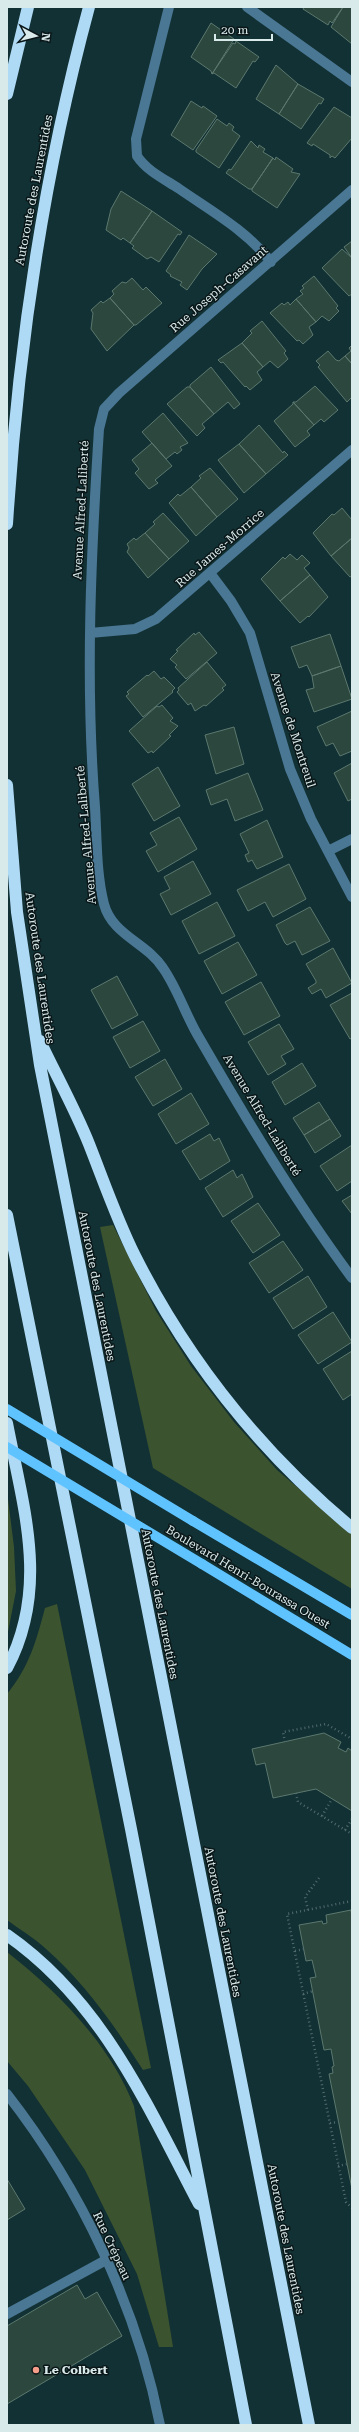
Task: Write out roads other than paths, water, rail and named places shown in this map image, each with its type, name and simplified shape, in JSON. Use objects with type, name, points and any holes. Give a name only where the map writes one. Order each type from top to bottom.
[{"type":"highway","points":[[7,94],[28,7]]},
{"type":"highway","name":"Autoroute des Laurentides","points":[[7,524],[14,420],[32,271],[57,138],[89,7]]},
{"type":"highway","name":"Autoroute des Laurentides","points":[[7,785],[17,912],[33,1027],[309,2425]]},
{"type":"highway","points":[[33,1027],[89,1143],[130,1245],[160,1301],[190,1351],[242,1420],[269,1450],[304,1486],[352,1528]]},
{"type":"highway","points":[[7,1216],[131,1829],[246,2425]]},
{"type":"highway","points":[[7,1423],[28,1538],[31,1580],[26,1619],[7,1668]]},
{"type":"highway","points":[[7,1935],[57,1977],[74,1994],[108,2038],[139,2089],[205,2216]]},
{"type":"main road","name":"Boulevard Henri-Bourassa Ouest","points":[[7,1409],[352,1615]]},
{"type":"main road","name":"Boulevard Henri-Bourassa Ouest","points":[[7,1447],[352,1655]]},
{"type":"street","points":[[169,7],[138,132],[135,148],[137,156],[155,174],[241,231],[255,243],[271,262]]},
{"type":"street","points":[[247,7],[352,82]]},
{"type":"street","name":"Rue Joseph-Casavant","points":[[104,409],[115,396],[271,262],[352,190]]},
{"type":"street","name":"Avenue Alfred-Laliberté","points":[[104,409],[99,429],[91,558],[90,633],[93,789],[101,885],[106,910],[117,927],[154,957],[164,968],[198,1036],[278,1167],[352,1278]]},
{"type":"street","name":"Rue James-Morrice","points":[[90,633],[122,631],[145,625],[168,610],[352,450]]},
{"type":"street","name":"Avenue de Montreuil","points":[[210,573],[232,601],[250,633],[290,769],[328,851],[352,897]]},
{"type":"street","points":[[328,851],[352,839]]},
{"type":"street","name":"Rue Crépeau","points":[[7,2094],[24,2116],[68,2184],[106,2260],[134,2331],[160,2425]]},
{"type":"street","points":[[7,2314],[106,2260]]},
{"type":"place","name":"Le Colbert","points":[[36,2370]]}]
